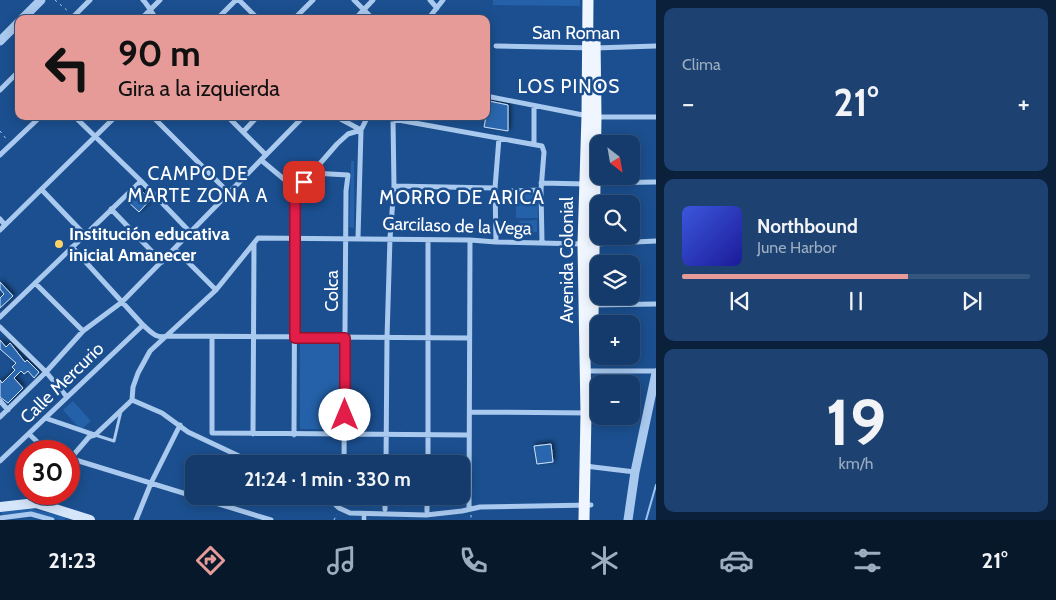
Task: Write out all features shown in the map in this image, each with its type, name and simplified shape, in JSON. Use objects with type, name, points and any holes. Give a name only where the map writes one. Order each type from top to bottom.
[{"type":"main road","name":"Avenida Colonial","points":[[588,0],[591,47],[591,135]]},
{"type":"main road","name":"Avenida Colonial","points":[[591,47],[595,0]]},
{"type":"main road","name":"Avenida Colonial","points":[[584,520],[587,505],[589,413],[588,244],[590,184]]},
{"type":"main road","points":[[0,507],[15,503]]},
{"type":"main road","points":[[55,505],[90,520]]},
{"type":"main road","name":"Avenida Colonial","points":[[587,505],[590,520]]},
{"type":"street","points":[[26,15],[41,0]]},
{"type":"street","points":[[74,15],[90,0]]},
{"type":"street","points":[[143,0],[151,9],[153,15]]},
{"type":"street","points":[[145,15],[160,0]]},
{"type":"street","points":[[221,15],[238,0],[254,15]]},
{"type":"street","points":[[298,15],[313,0]]},
{"type":"street","points":[[354,0],[369,15]]},
{"type":"street","points":[[359,15],[374,0]]},
{"type":"street","points":[[430,0],[437,8]]},
{"type":"street","points":[[431,15],[443,0]]},
{"type":"street","points":[[0,41],[15,26]]},
{"type":"street","name":"San Roman","points":[[496,46],[656,46]]},
{"type":"street","points":[[0,90],[15,75]]},
{"type":"street","points":[[490,97],[591,117],[656,117]]},
{"type":"street","points":[[534,106],[534,143]]},
{"type":"street","points":[[0,155],[37,120]]},
{"type":"street","points":[[78,120],[190,232]]},
{"type":"street","points":[[0,230],[112,120]]},
{"type":"street","points":[[156,120],[229,193]]},
{"type":"street","points":[[231,120],[266,155]]},
{"type":"street","points":[[243,132],[254,120]]},
{"type":"street","points":[[0,417],[46,372],[83,331],[122,302],[300,120]]},
{"type":"street","points":[[343,120],[361,130]]},
{"type":"street","points":[[358,238],[361,130],[366,120]]},
{"type":"street","points":[[386,455],[390,238],[394,186],[393,120]]},
{"type":"street","points":[[399,120],[534,143],[542,146],[544,152],[541,183],[542,242]]},
{"type":"street","points":[[294,435],[295,196],[297,190],[348,134],[361,130]]},
{"type":"street","points":[[496,242],[495,188],[499,138]]},
{"type":"street","points":[[261,160],[297,190]]},
{"type":"street","name":"Colca","points":[[312,174],[348,175],[346,191],[344,455]]},
{"type":"street","points":[[0,317],[141,181]]},
{"type":"street","points":[[640,182],[656,182]]},
{"type":"street","points":[[541,183],[590,184]]},
{"type":"street","points":[[394,186],[495,188]]},
{"type":"street","points":[[42,190],[85,235]]},
{"type":"street","points":[[512,191],[541,190]]},
{"type":"street","points":[[111,209],[162,262]]},
{"type":"street","points":[[0,219],[5,225]]},
{"type":"street","name":"Garcilaso de la Vega","points":[[254,244],[258,238],[390,238],[588,244],[656,241]]},
{"type":"street","points":[[428,240],[428,455]]},
{"type":"street","points":[[469,509],[470,240]]},
{"type":"street","points":[[80,447],[89,437],[95,434],[132,400],[133,387],[150,351],[216,290],[254,244]]},
{"type":"street","points":[[253,434],[254,244]]},
{"type":"street","points":[[72,247],[143,324],[156,337],[160,338],[166,336],[469,338]]},
{"type":"street","points":[[175,249],[216,290]]},
{"type":"street","points":[[35,283],[83,331]]},
{"type":"street","points":[[589,308],[656,304]]},
{"type":"street","name":"Calle Mercurio","points":[[0,461],[143,324]]},
{"type":"street","points":[[0,327],[46,372],[67,397]]},
{"type":"street","points":[[212,337],[212,433],[468,436]]},
{"type":"street","points":[[589,372],[656,372],[635,472],[628,520]]},
{"type":"street","points":[[132,400],[162,413],[196,436],[237,455]]},
{"type":"street","points":[[0,402],[8,410]]},
{"type":"street","points":[[470,412],[589,413]]},
{"type":"street","points":[[45,418],[95,434]]},
{"type":"street","points":[[136,520],[151,483],[180,425]]},
{"type":"street","points":[[29,434],[35,440]]},
{"type":"street","points":[[80,462],[271,520]]},
{"type":"street","points":[[588,466],[635,472]]},
{"type":"street","points":[[336,505],[350,513],[426,515],[480,507],[587,505]]},
{"type":"street","points":[[426,505],[426,511]]},
{"type":"street","points":[[0,518],[36,514],[52,520]]},
{"type":"street","points":[[364,514],[364,520]]},
{"type":"lane","points":[[95,434],[114,441],[122,410]]},
{"type":"path","points":[[55,0],[70,15]]},
{"type":"path","points":[[0,131],[11,145]]},
{"type":"path","points":[[334,520],[339,508]]},
{"type":"shaded area","points":[[493,0],[580,0],[580,6],[493,5]]},
{"type":"shaded area","points":[[351,161],[354,161],[354,228],[349,227]]},
{"type":"shaded area","points":[[537,188],[538,218],[516,218],[516,189]]},
{"type":"shaded area","points":[[537,220],[537,232],[520,232],[519,221]]},
{"type":"shaded area","points":[[300,341],[341,343],[342,429],[300,429]]},
{"type":"shaded area","points":[[73,401],[91,421],[81,430],[63,410]]},
{"type":"shaded area","points":[[30,508],[65,517],[65,520],[33,512],[2,515],[1,512]]},
{"type":"building","points":[[490,101],[508,105],[508,131],[484,127],[485,120],[490,120]]},
{"type":"building","points":[[139,189],[151,199],[139,212],[127,201]]},
{"type":"building","points":[[0,282],[13,296],[0,308],[0,298],[4,294],[0,289]]},
{"type":"building","points":[[0,340],[6,347],[10,343],[25,362],[27,360],[39,372],[34,378],[28,371],[24,374],[21,371],[14,378],[23,388],[8,403],[0,397],[0,380],[2,383],[15,370],[12,367],[16,363],[0,349]]},
{"type":"building","points":[[551,444],[553,462],[537,464],[534,446]]},
{"type":"waterway","points":[[646,520],[656,485]]},
{"type":"place","name":"Institución educativa inicial Amanecer","points":[[59,244]]},
{"type":"district","name":"LOS PINOS","points":[[569,86]]},
{"type":"district","name":"CAMPO DE MARTE ZONA A","points":[[198,184]]},
{"type":"district","name":"MORRO DE ARICA","points":[[462,197]]},
{"type":"route","points":[[304,182],[297,190],[295,196],[295,338],[345,338],[345,415]]}]
